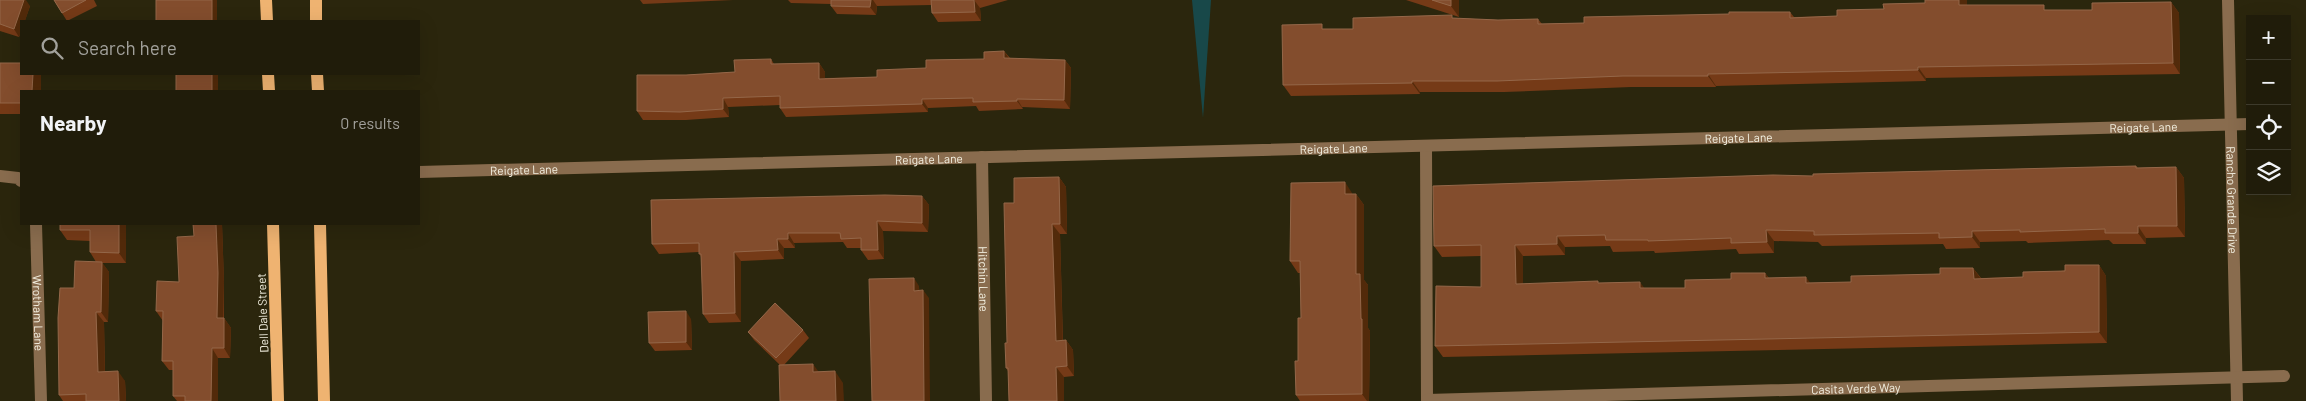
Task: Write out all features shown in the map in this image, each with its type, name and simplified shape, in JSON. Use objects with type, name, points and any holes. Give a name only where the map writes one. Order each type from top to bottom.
[{"type":"main road","points":[[266,0],[267,20]]},
{"type":"main road","points":[[316,0],[316,20]]},
{"type":"main road","points":[[268,75],[269,90]]},
{"type":"main road","points":[[317,75],[318,90]]},
{"type":"main road","name":"Dell Dale Street","points":[[273,225],[278,401]]},
{"type":"main road","points":[[320,225],[324,401]]},
{"type":"street","name":"Rancho Grande Drive","points":[[2228,0],[2237,401]]},
{"type":"street","name":"Reigate Lane","points":[[420,172],[2246,124]]},
{"type":"street","points":[[1426,146],[1427,400]]},
{"type":"street","name":"Hitchin Lane","points":[[982,157],[986,401]]},
{"type":"street","points":[[0,176],[18,178],[20,181]]},
{"type":"street","name":"Wrotham Lane","points":[[36,225],[40,401]]},
{"type":"street","name":"Casita Verde Way","points":[[1427,400],[2284,376]]},
{"type":"water","points":[[1192,0],[1211,0],[1203,118]]},
{"type":"building","points":[[0,0],[24,0],[14,29],[0,24]]},
{"type":"building","points":[[54,0],[86,0],[62,13]]},
{"type":"building","points":[[156,0],[212,0],[212,20],[156,20]]},
{"type":"building","points":[[831,0],[871,0],[870,7],[831,6]]},
{"type":"building","points":[[931,0],[974,0],[975,12],[932,13]]},
{"type":"building","points":[[1432,0],[1451,0],[1451,6]]},
{"type":"building","points":[[1925,0],[1959,0],[1959,5],[2044,5],[2044,10],[2092,10],[2092,3],[2171,2],[2173,63],[1918,67],[1918,70],[1708,74],[1708,76],[1623,76],[1497,81],[1412,81],[1412,83],[1283,85],[1282,25],[1322,24],[1322,29],[1353,29],[1353,18],[1452,15],[1452,18],[1538,19],[1538,24],[1584,23],[1584,17],[1729,14],[1729,12],[1790,12],[1790,18],[1837,16],[1837,10],[1884,9],[1883,4],[1925,3]]},
{"type":"building","points":[[1004,51],[1004,58],[1065,60],[1064,100],[1017,99],[1017,101],[973,102],[973,98],[922,99],[922,104],[780,108],[780,96],[723,98],[723,109],[680,112],[637,111],[637,75],[735,72],[734,60],[771,59],[771,64],[819,63],[819,79],[877,77],[877,70],[926,68],[926,60],[984,59],[984,52]]},
{"type":"building","points":[[0,63],[20,63],[20,75],[33,75],[32,90],[20,90],[20,103],[0,103]]},
{"type":"building","points":[[176,75],[212,75],[212,90],[176,90]]},
{"type":"building","points":[[2136,166],[2136,168],[2176,167],[2177,226],[2138,226],[2138,233],[2105,233],[2105,229],[2020,232],[2020,230],[1972,231],[1972,237],[1939,238],[1939,233],[1814,235],[1814,231],[1766,230],[1767,242],[1731,243],[1731,238],[1648,241],[1606,240],[1605,235],[1557,236],[1557,244],[1515,245],[1516,284],[1598,281],[1598,283],[1640,282],[1640,288],[1685,288],[1685,280],[1731,279],[1731,273],[1765,273],[1765,278],[1806,277],[1806,283],[1851,282],[1851,276],[1940,274],[1940,268],[1973,268],[1974,279],[2023,277],[2023,272],[2065,271],[2065,265],[2099,265],[2099,332],[1435,346],[1436,286],[1481,287],[1481,245],[1434,246],[1433,186]]},
{"type":"building","points":[[1059,177],[1060,224],[1052,224],[1056,341],[1066,340],[1067,366],[1056,367],[1057,401],[1009,401],[1005,343],[1007,343],[1004,203],[1014,203],[1014,178]]},
{"type":"building","points":[[1345,182],[1345,194],[1356,194],[1356,274],[1360,274],[1362,394],[1296,395],[1295,361],[1298,361],[1298,318],[1301,318],[1300,261],[1290,261],[1291,183]]},
{"type":"building","points":[[885,195],[922,196],[922,223],[877,221],[878,250],[861,250],[861,238],[841,239],[840,233],[788,233],[788,239],[777,239],[778,250],[734,252],[735,313],[703,314],[699,243],[652,244],[651,200]]},
{"type":"building","points":[[60,225],[119,225],[119,253],[90,252],[90,230],[60,230]]},
{"type":"building","points":[[193,225],[216,225],[217,318],[224,318],[224,348],[212,348],[211,401],[185,401],[185,396],[173,396],[173,361],[162,361],[163,311],[156,311],[157,281],[179,282],[177,237],[194,236]]},
{"type":"building","points":[[75,261],[102,262],[101,312],[96,312],[98,372],[118,371],[119,401],[86,401],[86,394],[59,395],[58,318],[60,288],[74,288]]},
{"type":"building","points":[[914,278],[914,291],[923,290],[924,401],[872,401],[869,279]]},
{"type":"building","points":[[775,303],[803,330],[776,358],[748,332]]},
{"type":"building","points":[[686,311],[686,342],[649,343],[648,312]]},
{"type":"building","points":[[813,364],[813,372],[835,371],[836,401],[780,401],[779,365]]}]
